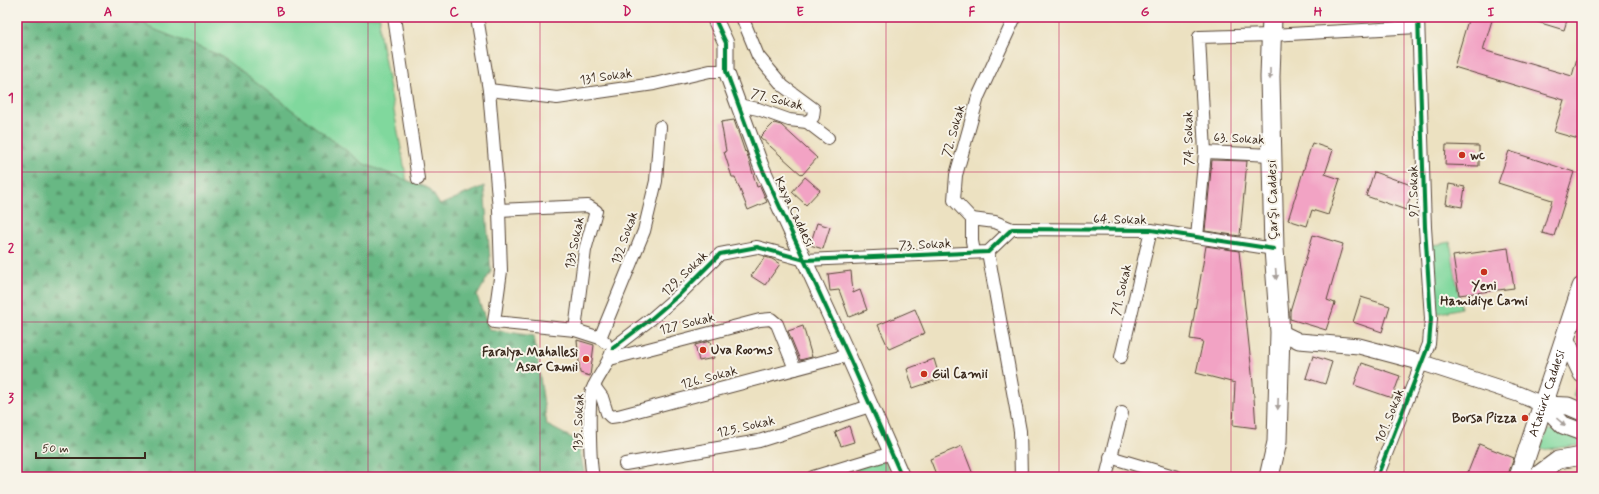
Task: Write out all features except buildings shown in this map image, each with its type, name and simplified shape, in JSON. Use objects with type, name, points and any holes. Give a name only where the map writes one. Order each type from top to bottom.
[{"type":"main road","name":"Çarşı Caddesi","points":[[1269,477],[1277,442],[1280,332],[1274,249],[1270,78],[1272,26]]},
{"type":"main road","name":"Atatürk Caddesi","points":[[1519,477],[1582,287]]},
{"type":"main road","points":[[1565,338],[1582,374]]},
{"type":"main road","points":[[1544,405],[1568,406],[1582,412]]},
{"type":"main road","points":[[1544,405],[1563,425],[1582,432]]},
{"type":"main road","points":[[1535,477],[1558,460],[1582,456]]},
{"type":"street","points":[[394,17],[418,179]]},
{"type":"street","points":[[478,17],[489,90],[499,210],[501,271],[494,322],[576,330],[600,338],[611,353]]},
{"type":"street","name":"Kaya Caddesi","points":[[714,17],[726,43],[726,71],[761,166],[805,260],[902,477]]},
{"type":"street","points":[[742,17],[758,56],[783,86],[814,109],[813,117],[807,122]]},
{"type":"street","name":"72. Sokak","points":[[972,218],[954,200],[956,175],[978,97],[1015,17]]},
{"type":"street","points":[[1272,26],[1418,22]]},
{"type":"street","name":"97. Sokak","points":[[1418,22],[1425,227],[1431,319],[1429,344],[1423,363]]},
{"type":"street","name":"74. Sokak","points":[[1197,237],[1205,152],[1199,37],[1272,26]]},
{"type":"street","name":"131 Sokak","points":[[489,90],[557,98],[654,84],[710,71],[726,71]]},
{"type":"street","name":"77. Sokak","points":[[738,105],[758,109],[789,120],[807,122],[828,138]]},
{"type":"street","name":"132 Sokak","points":[[600,338],[644,231],[656,181],[660,127]]},
{"type":"street","name":"63. Sokak","points":[[1205,152],[1272,155]]},
{"type":"street","name":"133 Sokak","points":[[499,210],[588,206],[596,212],[585,250],[576,330]]},
{"type":"street","points":[[972,218],[994,222],[1012,229],[988,252],[974,252],[972,242],[972,218]]},
{"type":"street","name":"64. Sokak","points":[[1012,229],[1151,230],[1274,249]]},
{"type":"street","name":"71. Sokak","points":[[1121,357],[1151,230]]},
{"type":"street","name":"129. Sokak","points":[[611,353],[680,294],[720,254],[757,247],[805,260]]},
{"type":"street","name":"73. Sokak","points":[[805,260],[974,252]]},
{"type":"street","points":[[988,252],[1020,431],[1021,477]]},
{"type":"street","name":"127 Sokak","points":[[611,353],[760,320],[771,319],[777,324],[795,369]]},
{"type":"street","points":[[1280,332],[1299,341],[1359,346],[1423,363],[1518,394],[1544,405]]},
{"type":"street","points":[[1279,365],[1299,341]]},
{"type":"street","name":"135. Sokak","points":[[593,477],[590,424],[592,392],[611,353]]},
{"type":"street","name":"126. Sokak","points":[[594,386],[602,397],[607,413],[611,417],[848,355]]},
{"type":"street","name":"101. Sokak","points":[[1377,477],[1396,425],[1423,363]]},
{"type":"street","name":"125. Sokak","points":[[625,464],[758,441],[870,406]]},
{"type":"street","points":[[1106,477],[1122,413]]},
{"type":"street","points":[[813,477],[892,453]]},
{"type":"street","points":[[1110,457],[1177,477]]},
{"type":"green space","points":[[17,17],[141,17],[148,27],[219,55],[364,164],[430,189],[440,205],[484,186],[491,271],[477,296],[489,329],[534,336],[547,425],[578,441],[585,477],[17,477]]},
{"type":"green space","points":[[141,17],[380,17],[379,30],[407,181],[364,164],[219,55],[148,27]]},
{"type":"green space","points":[[1450,242],[1461,308],[1436,314],[1429,246]]},
{"type":"green space","points":[[1578,382],[1582,389],[1582,402],[1573,396]]},
{"type":"green space","points":[[1548,429],[1582,440],[1582,445],[1540,450]]},
{"type":"green space","points":[[884,460],[891,477],[861,477],[856,469]]},
{"type":"cycle path","points":[[714,17],[726,43],[726,71],[761,166],[902,477]]},
{"type":"cycle path","points":[[1377,477],[1429,344],[1431,319],[1425,227],[1418,17]]},
{"type":"cycle path","points":[[613,348],[651,319],[680,294],[720,254],[757,247],[805,260],[988,252],[1012,229],[1151,230],[1274,249]]},
{"type":"place","name":"wc","points":[[1462,155]]},
{"type":"place","name":"Yeni Hamidiye Cami","points":[[1484,272]]},
{"type":"place","name":"Uva Rooms","points":[[703,350]]},
{"type":"place","name":"Faralya Mahallesi Asar Camii","points":[[586,359]]},
{"type":"place","name":"Gül Camii","points":[[924,374]]},
{"type":"place","name":"Borsa Pizza","points":[[1525,418]]}]
